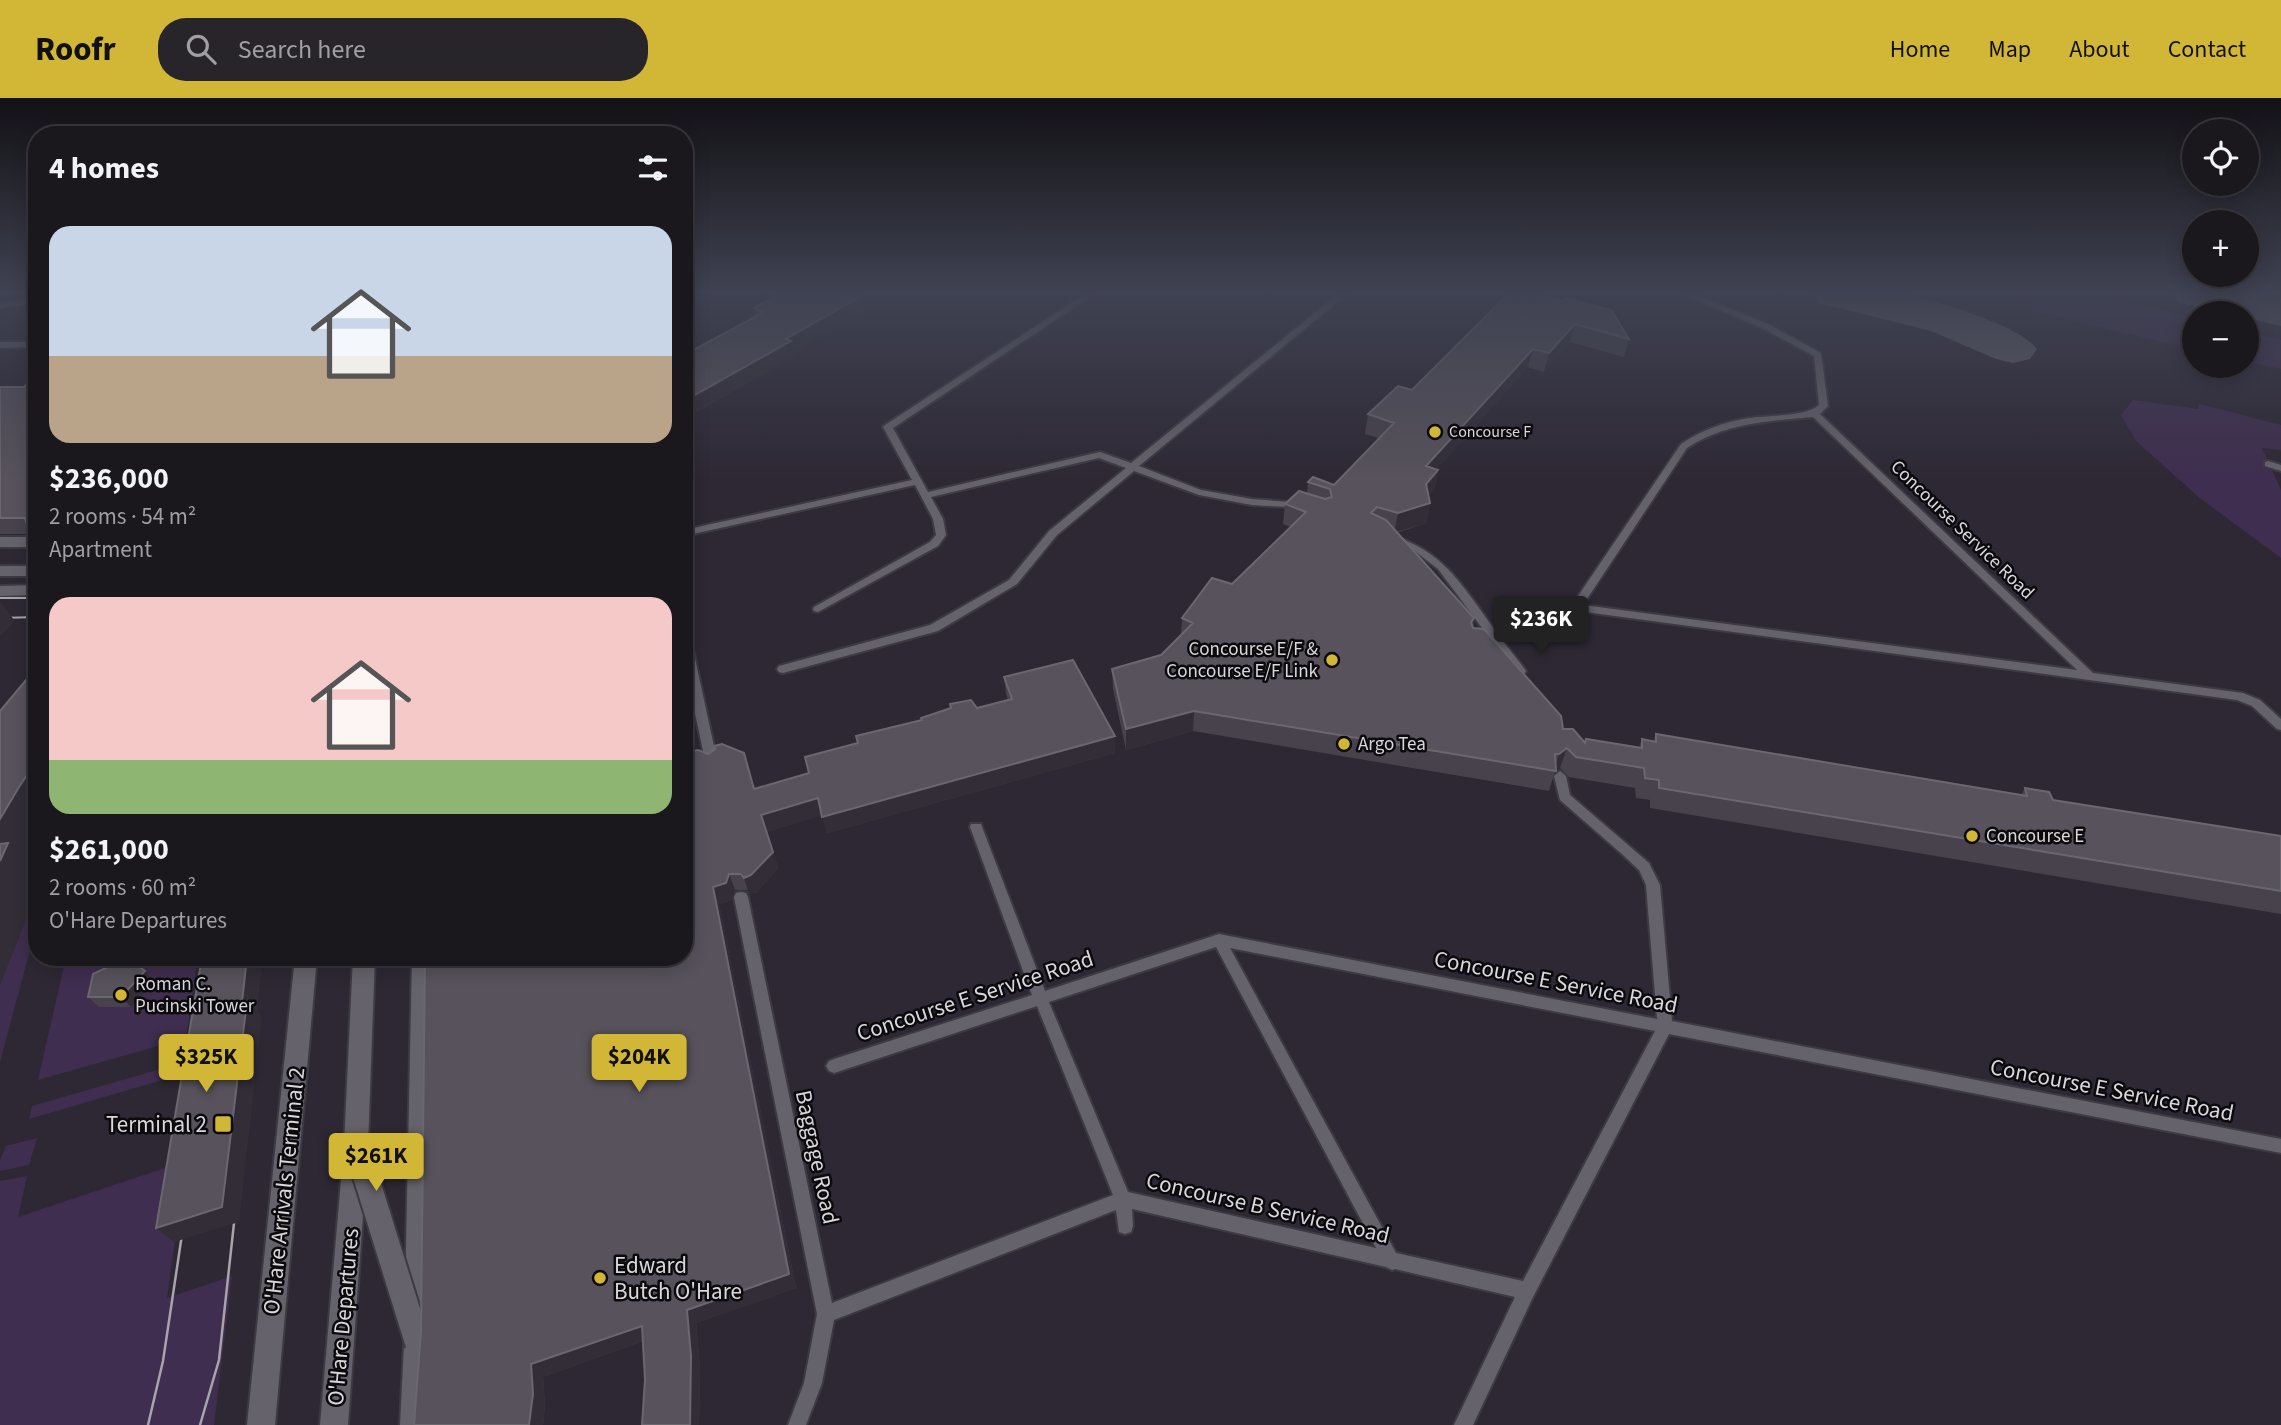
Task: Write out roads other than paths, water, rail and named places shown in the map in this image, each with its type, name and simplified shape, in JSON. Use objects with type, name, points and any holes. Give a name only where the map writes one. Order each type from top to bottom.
[{"type":"street","points":[[0,542],[28,542]]},
{"type":"street","points":[[0,571],[28,571]]},
{"type":"street","points":[[0,591],[28,590]]},
{"type":"street","name":"O'Hare Arrivals Terminal 2","points":[[261,1425],[305,966]]},
{"type":"street","name":"O'Hare Departures","points":[[334,1425],[356,1145],[364,966]]},
{"type":"street","points":[[414,1425],[418,1344],[423,966]]},
{"type":"street","points":[[356,1145],[418,1344]]},
{"type":"lane","points":[[818,609],[934,544],[941,535],[926,495],[888,427],[998,355]]},
{"type":"lane","points":[[783,669],[934,628],[1013,582],[1052,533],[1269,355]]},
{"type":"lane","points":[[1474,644],[1563,619],[1576,607],[1684,446],[1696,436],[1711,430],[1815,414],[1824,406],[1818,355]]},
{"type":"lane","name":"Concourse Service Road","points":[[1815,414],[2090,676]]},
{"type":"lane","points":[[926,495],[1100,455],[1199,492],[1311,509]]},
{"type":"lane","points":[[2268,464],[2281,468]]},
{"type":"lane","points":[[693,531],[919,481]]},
{"type":"lane","points":[[1384,535],[1420,550],[1442,567],[1528,682]]},
{"type":"lane","points":[[1576,607],[2239,696],[2256,704],[2281,726]]},
{"type":"lane","points":[[693,677],[712,765]]},
{"type":"lane","points":[[1463,1425],[1527,1291],[1665,1026],[1653,885],[1644,867],[1628,851],[1564,797],[1560,776]]},
{"type":"lane","points":[[976,827],[1041,999],[1123,1199],[1125,1226]]},
{"type":"lane","name":"Baggage Road","points":[[741,897],[826,1314],[813,1383],[797,1425]]},
{"type":"lane","points":[[1219,940],[1392,1262]]},
{"type":"lane","name":"Concourse E Service Road","points":[[834,1066],[1219,940],[2281,1146]]},
{"type":"lane","name":"Concourse B Service Road","points":[[826,1314],[1123,1199],[1527,1291]]},
{"type":"tram line","points":[[0,598],[28,598]]},
{"type":"tram line","points":[[0,618],[28,617]]},
{"type":"tram line","points":[[200,1425],[219,1360],[236,1205]]},
{"type":"tram line","points":[[148,1425],[163,1361],[184,1221]]},
{"type":"place","name":"Concourse F","points":[[1435,432]]},
{"type":"place","name":"Concourse E/F & Concourse E/F Link","points":[[1332,660]]},
{"type":"place","name":"Argo Tea","points":[[1344,744]]},
{"type":"place","name":"Concourse E","points":[[1972,836]]},
{"type":"place","name":"Roman C. Pucinski Tower","points":[[121,995]]},
{"type":"place","name":"Terminal 2","points":[[223,1124]]},
{"type":"place","name":"Edward Butch O'Hare","points":[[600,1278]]}]
